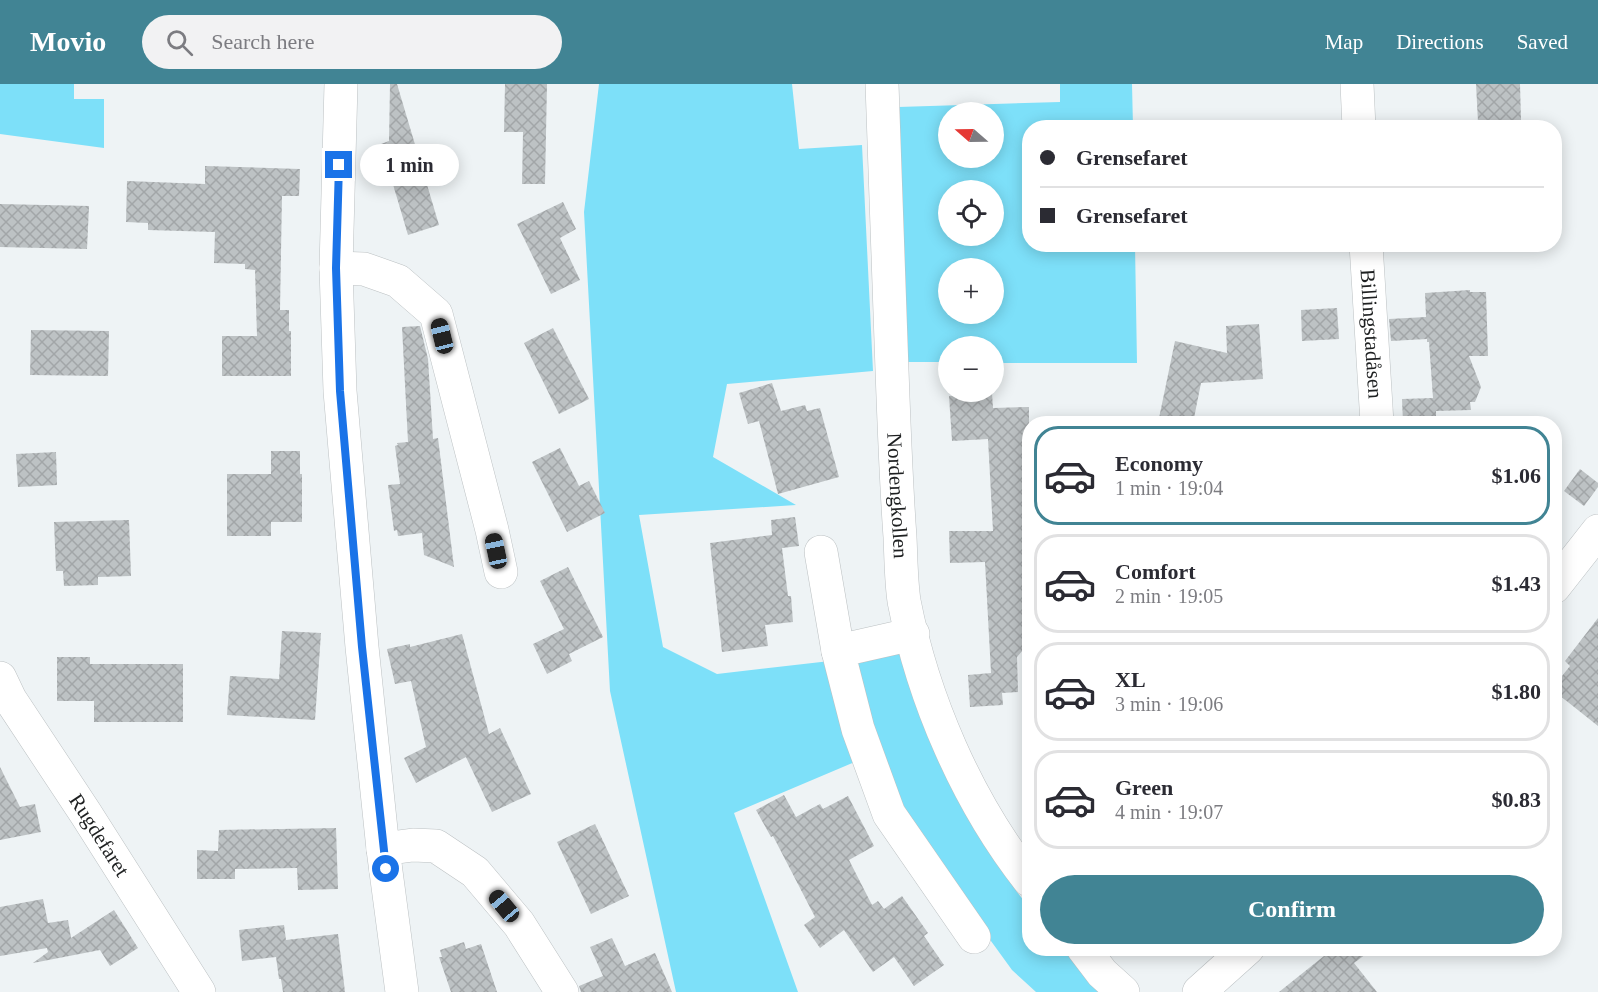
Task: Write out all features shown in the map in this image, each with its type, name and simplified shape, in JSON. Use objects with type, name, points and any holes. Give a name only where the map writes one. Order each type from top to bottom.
[{"type":"street","points":[[341,84],[336,268],[340,391],[362,647],[383,849],[402,992]]},
{"type":"street","name":"Nordengkollen","points":[[882,84],[898,519],[904,599],[925,684],[953,752],[978,803],[1022,871]]},
{"type":"street","points":[[1357,84],[1359,120]]},
{"type":"street","name":"Billingstadåsen","points":[[1366,252],[1377,416]]},
{"type":"street","points":[[336,268],[364,269],[398,281],[436,314],[501,572]]},
{"type":"street","points":[[1562,577],[1598,531]]},
{"type":"street","points":[[821,552],[838,651],[858,729],[889,814],[974,937]]},
{"type":"street","points":[[838,651],[913,634]]},
{"type":"street","name":"Rugdefaret","points":[[0,678],[10,699],[87,814],[199,992]]},
{"type":"street","points":[[383,849],[413,844],[436,846],[475,872],[519,924],[562,992]]},
{"type":"street","points":[[1089,956],[1102,973],[1123,992]]},
{"type":"street","points":[[1198,992],[1239,956]]},
{"type":"shaded area","points":[[0,84],[74,84],[74,99],[104,99],[104,148],[0,134]]},
{"type":"shaded area","points":[[599,84],[792,84],[799,149],[862,145],[873,371],[727,384],[713,457],[796,505],[639,515],[663,647],[717,674],[900,653],[938,759],[1022,898],[1022,956],[1070,956],[1100,992],[1036,992],[1012,970],[933,861],[876,753],[734,813],[798,992],[676,992],[610,691],[584,212]]},
{"type":"shaded area","points":[[1060,84],[1132,84],[1133,120],[1022,120],[1022,252],[1135,252],[1137,363],[1004,363],[1004,336],[938,336],[938,362],[908,362],[898,107],[938,106],[938,168],[1004,168],[1004,104],[1060,102]]},
{"type":"building","points":[[390,84],[397,84],[439,225],[408,235],[381,144],[389,141]]},
{"type":"building","points":[[505,84],[547,84],[545,184],[522,184],[523,132],[504,132]]},
{"type":"building","points":[[1476,84],[1520,84],[1521,120],[1478,120]]},
{"type":"building","points":[[205,166],[300,169],[299,196],[282,196],[280,310],[289,310],[291,376],[222,376],[222,336],[257,336],[255,270],[245,269],[245,264],[214,263],[215,232],[148,230],[148,223],[126,222],[127,181],[205,184]]},
{"type":"building","points":[[563,202],[576,229],[560,238],[580,280],[551,294],[517,224]]},
{"type":"building","points":[[0,204],[89,206],[87,249],[0,247]]},
{"type":"building","points":[[1470,290],[1470,292],[1486,292],[1488,356],[1469,356],[1481,387],[1475,402],[1470,402],[1471,410],[1436,411],[1436,416],[1403,416],[1402,399],[1433,398],[1429,342],[1427,339],[1391,341],[1389,319],[1426,317],[1425,293]]},
{"type":"building","points":[[1337,308],[1339,339],[1302,341],[1301,310]]},
{"type":"building","points":[[1259,324],[1263,379],[1201,383],[1194,416],[1159,416],[1175,341],[1227,353],[1226,326]]},
{"type":"building","points":[[420,326],[428,359],[433,439],[438,438],[454,567],[424,555],[422,533],[398,536],[397,530],[394,531],[388,485],[400,484],[395,446],[398,445],[397,443],[408,442],[402,327]]},
{"type":"building","points":[[553,328],[589,399],[559,414],[524,343]]},
{"type":"building","points":[[31,330],[109,331],[108,376],[30,375]]},
{"type":"building","points":[[772,383],[781,411],[805,405],[807,411],[820,408],[839,477],[778,494],[759,421],[748,424],[739,393]]},
{"type":"building","points":[[949,402],[993,402],[993,408],[1029,407],[1029,416],[1022,416],[1022,651],[1017,657],[1018,692],[1002,693],[1003,705],[970,707],[968,675],[991,673],[985,562],[950,563],[949,531],[993,531],[988,439],[952,441]]},
{"type":"building","points":[[560,448],[579,486],[589,481],[605,513],[567,532],[532,462]]},
{"type":"building","points":[[271,451],[300,451],[302,522],[271,522],[271,536],[227,536],[227,474],[271,474]]},
{"type":"building","points":[[56,452],[57,485],[18,487],[16,454]]},
{"type":"building","points":[[1580,469],[1598,483],[1598,487],[1584,506],[1564,491]]},
{"type":"building","points":[[795,517],[799,546],[782,548],[788,596],[791,596],[793,622],[765,625],[768,646],[722,652],[710,543],[772,535],[771,520]]},
{"type":"building","points":[[129,520],[131,576],[98,577],[98,585],[64,586],[63,571],[56,571],[54,522]]},
{"type":"building","points":[[568,567],[603,637],[569,654],[572,661],[547,674],[533,644],[564,629],[540,581]]},
{"type":"building","points":[[1598,618],[1598,726],[1562,697],[1562,676],[1570,666],[1565,661]]},
{"type":"building","points":[[282,631],[321,633],[315,720],[227,715],[230,676],[279,679]]},
{"type":"building","points":[[462,634],[489,734],[500,728],[531,794],[492,812],[466,757],[416,783],[404,758],[426,747],[411,681],[395,684],[387,649],[410,644],[410,647]]},
{"type":"building","points":[[57,657],[90,657],[90,664],[183,664],[183,722],[94,722],[94,701],[57,701]]},
{"type":"building","points":[[0,767],[20,807],[35,804],[41,832],[0,840]]},
{"type":"building","points":[[784,795],[796,817],[820,804],[823,809],[848,796],[874,846],[849,860],[872,905],[878,901],[884,909],[902,896],[928,933],[924,936],[944,965],[914,986],[894,957],[873,972],[844,930],[820,948],[804,925],[815,917],[773,836],[771,837],[756,810]]},
{"type":"building","points":[[595,824],[629,896],[591,914],[557,842]]},
{"type":"building","points":[[336,828],[338,889],[298,890],[297,868],[235,869],[235,879],[197,879],[197,850],[218,851],[219,830]]},
{"type":"building","points":[[43,899],[48,923],[68,920],[71,938],[114,910],[138,948],[110,966],[100,950],[33,963],[48,952],[47,948],[0,956],[0,907]]},
{"type":"building","points":[[284,925],[286,940],[338,934],[345,992],[283,992],[276,957],[242,961],[239,930]]},
{"type":"building","points":[[612,938],[625,966],[655,953],[672,992],[581,992],[579,986],[603,976],[590,947]]},
{"type":"building","points":[[464,942],[466,949],[481,944],[497,992],[451,992],[439,957],[442,957],[440,950]]},
{"type":"building","points":[[1324,956],[1363,956],[1354,963],[1377,992],[1279,992]]},
{"type":"route","points":[[339,165],[336,268],[340,391],[362,647],[386,869]]}]
